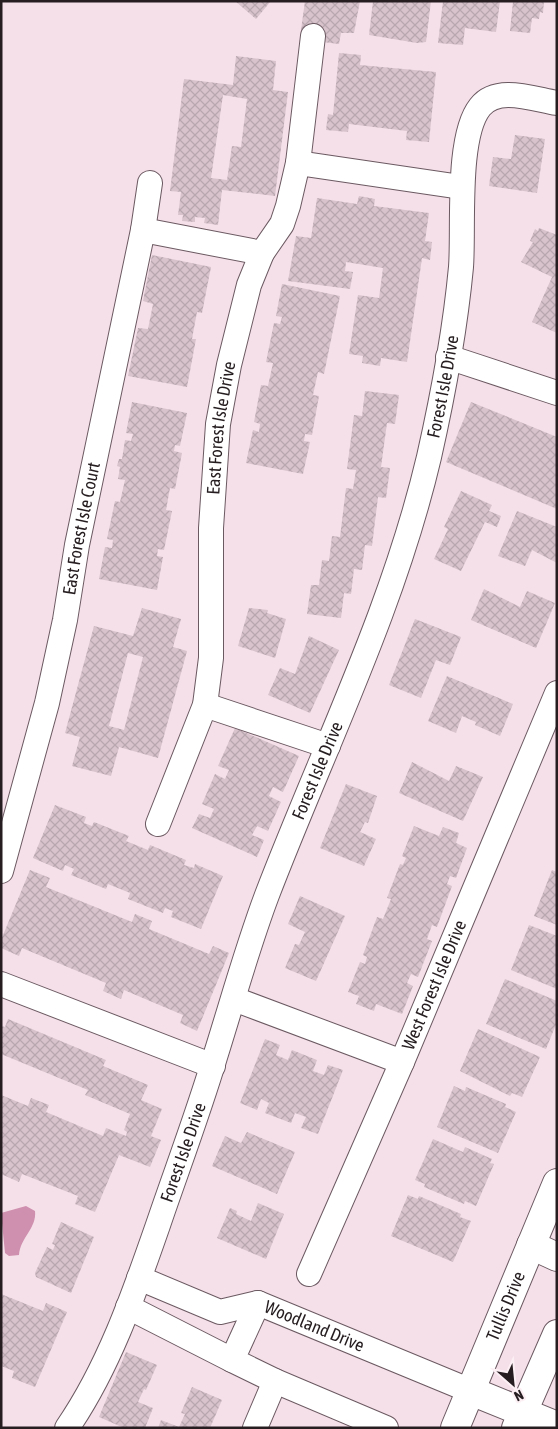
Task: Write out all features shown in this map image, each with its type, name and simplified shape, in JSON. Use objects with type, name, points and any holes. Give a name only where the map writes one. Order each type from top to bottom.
[{"type":"street","name":"East Forest Isle Drive","points":[[158,824],[205,705],[211,658],[211,528],[218,424],[239,318],[262,253],[282,224],[288,206],[298,163],[313,36]]},
{"type":"street","name":"Forest Isle Drive","points":[[67,1428],[103,1364],[128,1307],[213,1066],[267,896],[382,614],[413,519],[430,455],[448,357],[460,269],[463,229],[461,187],[472,122],[479,108],[492,98],[507,95],[557,103]]},
{"type":"street","points":[[298,163],[461,187]]},
{"type":"street","name":"East Forest Isle Court","points":[[1,871],[47,703],[65,620],[77,545],[143,230],[150,183]]},
{"type":"street","points":[[143,230],[262,253]]},
{"type":"street","points":[[448,357],[557,393]]},
{"type":"street","name":"West Forest Isle Drive","points":[[309,1274],[402,1062],[557,693]]},
{"type":"street","points":[[205,705],[328,746]]},
{"type":"street","points":[[1,984],[213,1066]]},
{"type":"street","points":[[234,999],[402,1062]]},
{"type":"street","name":"Tullis Drive","points":[[455,1428],[557,1184]]},
{"type":"street","points":[[531,1245],[557,1257]]},
{"type":"street","points":[[139,1278],[220,1312],[258,1303]]},
{"type":"street","name":"Woodland Drive","points":[[232,1360],[258,1303],[471,1391],[520,1420],[557,1426]]},
{"type":"street","points":[[128,1307],[275,1381],[386,1428]]},
{"type":"street","points":[[520,1420],[557,1334]]},
{"type":"street","points":[[255,1428],[275,1381]]},
{"type":"shaded area","points":[[26,1206],[35,1211],[33,1223],[22,1243],[19,1255],[9,1256],[5,1253],[1,1213]]},
{"type":"building","points":[[235,1],[271,1],[256,19]]},
{"type":"building","points":[[305,1],[360,1],[354,33],[341,33],[339,44],[314,41],[315,32],[301,30]]},
{"type":"building","points":[[373,1],[431,1],[426,42],[417,43],[369,35]]},
{"type":"building","points":[[443,1],[500,1],[496,32],[465,28],[463,45],[438,43]]},
{"type":"building","points":[[513,1],[544,1],[543,13],[540,12],[539,19],[532,18],[530,33],[510,31]]},
{"type":"building","points":[[339,53],[361,55],[360,65],[436,72],[429,142],[406,140],[407,131],[349,124],[348,132],[326,130],[328,114],[333,115]]},
{"type":"building","points":[[236,56],[276,61],[273,90],[288,92],[275,196],[222,190],[218,225],[204,223],[205,218],[195,217],[195,222],[182,221],[183,215],[178,215],[181,192],[170,191],[184,79],[233,85]],"holes":[[[223,95],[247,99],[241,147],[232,146],[227,180],[211,178]]]},
{"type":"building","points":[[515,135],[545,139],[537,193],[489,186],[493,157],[511,159]]},
{"type":"building","points":[[359,196],[375,199],[374,206],[429,213],[425,241],[432,242],[430,260],[422,258],[407,362],[381,358],[380,366],[362,363],[363,356],[349,354],[358,295],[379,298],[383,268],[346,262],[345,271],[353,272],[350,289],[288,281],[296,236],[311,238],[317,198],[357,204]]},
{"type":"building","points":[[539,228],[557,235],[557,333],[532,322],[552,277],[521,262],[533,242],[530,241],[535,229],[538,231]]},
{"type":"building","points":[[152,255],[211,267],[202,313],[197,312],[192,339],[196,339],[187,387],[128,376],[138,328],[148,329],[153,304],[143,301]]},
{"type":"building","points":[[282,284],[340,296],[324,374],[318,372],[313,395],[319,396],[312,435],[305,434],[304,441],[310,442],[303,474],[246,463],[253,430],[259,432],[260,424],[254,422],[261,385],[268,386],[273,363],[266,362],[274,323],[280,324],[282,317],[276,316]]},
{"type":"building","points":[[365,391],[399,395],[395,424],[387,423],[381,467],[390,468],[386,498],[378,497],[372,546],[365,545],[362,570],[354,569],[351,594],[344,593],[341,618],[307,614],[311,585],[319,585],[322,560],[329,561],[332,536],[340,537],[346,488],[353,489],[356,470],[347,469],[354,415],[362,416]]},
{"type":"building","points":[[132,402],[187,413],[180,446],[175,445],[174,451],[182,453],[175,489],[170,488],[166,510],[172,511],[164,550],[158,549],[157,556],[163,557],[157,590],[99,579],[105,547],[112,548],[113,540],[107,539],[115,501],[120,502],[125,480],[118,479],[120,467],[117,466],[119,459],[122,459],[125,440],[131,441],[133,434],[126,433]]},
{"type":"building","points":[[471,402],[557,437],[557,509],[446,462]]},
{"type":"building","points":[[461,491],[492,505],[489,511],[501,516],[497,527],[485,522],[461,571],[434,559],[448,529],[444,527]]},
{"type":"building","points":[[517,511],[557,527],[557,563],[532,550],[525,566],[498,556]]},
{"type":"building","points":[[484,589],[520,607],[527,591],[555,603],[536,648],[471,620]]},
{"type":"building","points":[[142,608],[181,619],[173,647],[187,651],[158,758],[119,747],[111,776],[72,766],[80,737],[65,733],[94,626],[133,636]],"holes":[[[128,653],[143,657],[124,730],[109,726]]]},
{"type":"building","points":[[249,608],[268,610],[267,613],[286,619],[275,658],[238,646]]},
{"type":"building","points":[[415,619],[461,637],[450,665],[436,660],[421,698],[389,685]]},
{"type":"building","points":[[309,636],[339,650],[310,713],[268,695],[280,668],[295,674]]},
{"type":"building","points":[[447,676],[513,704],[500,736],[475,725],[476,722],[462,716],[456,733],[428,721]]},
{"type":"building","points":[[235,728],[299,756],[283,792],[273,787],[269,796],[281,802],[268,831],[257,826],[252,835],[264,840],[257,857],[192,828],[199,814],[210,818],[214,809],[202,804],[215,774],[225,779],[229,770],[218,766]]},
{"type":"building","points":[[412,762],[449,781],[456,766],[483,777],[463,821],[399,793]]},
{"type":"building","points":[[346,784],[377,796],[368,823],[365,822],[360,832],[376,839],[364,866],[320,848]]},
{"type":"building","points":[[55,805],[86,817],[84,823],[92,826],[94,822],[129,836],[126,841],[148,850],[150,845],[186,860],[184,865],[194,868],[195,864],[223,876],[201,929],[171,917],[173,911],[165,908],[163,913],[128,899],[130,893],[108,884],[106,889],[71,875],[74,869],[65,865],[63,871],[33,858]]},
{"type":"building","points":[[414,826],[439,836],[443,827],[459,833],[456,843],[467,848],[456,878],[450,876],[447,884],[452,886],[437,927],[432,925],[427,939],[432,941],[418,977],[411,974],[407,983],[413,986],[402,1014],[376,1004],[374,1011],[356,1004],[359,996],[348,992],[360,962],[365,964],[367,957],[363,955],[377,917],[383,919],[391,899],[387,898],[400,864],[403,865],[406,858],[402,856]]},
{"type":"building","points":[[30,870],[50,878],[46,887],[132,922],[135,914],[152,921],[149,929],[209,954],[213,946],[229,953],[197,1031],[180,1023],[183,1015],[124,990],[121,999],[103,991],[106,983],[22,948],[19,956],[1,948],[1,940]]},
{"type":"building","points":[[552,870],[557,872],[557,925],[534,916]]},
{"type":"building","points":[[300,896],[345,916],[316,981],[285,968],[295,944],[299,945],[305,932],[288,924]]},
{"type":"building","points":[[529,925],[557,936],[557,989],[511,970]]},
{"type":"building","points":[[505,979],[557,1001],[557,1022],[546,1049],[486,1024]]},
{"type":"building","points":[[8,1019],[106,1060],[103,1066],[148,1085],[141,1100],[162,1109],[151,1136],[161,1140],[150,1167],[119,1155],[95,1212],[75,1204],[78,1196],[22,1174],[19,1182],[1,1174],[1,1095],[28,1106],[31,1098],[49,1105],[46,1112],[103,1136],[106,1128],[126,1136],[127,1132],[124,1130],[130,1114],[85,1095],[88,1090],[1,1054],[1,1026],[5,1027]]},
{"type":"building","points":[[478,1029],[540,1057],[522,1097],[512,1093],[510,1096],[460,1071]]},
{"type":"building","points":[[265,1039],[280,1045],[276,1055],[288,1060],[292,1050],[317,1060],[313,1071],[324,1075],[328,1065],[343,1070],[318,1134],[301,1128],[306,1117],[295,1113],[291,1123],[265,1113],[269,1103],[261,1099],[257,1110],[240,1103]]},
{"type":"building","points":[[454,1086],[465,1091],[466,1087],[506,1104],[505,1107],[516,1112],[498,1153],[437,1127]]},
{"type":"building","points":[[247,1132],[295,1152],[277,1194],[212,1166],[225,1136],[241,1143]]},
{"type":"building","points":[[433,1139],[463,1152],[465,1147],[492,1159],[490,1163],[494,1164],[476,1206],[465,1201],[464,1204],[424,1187],[425,1184],[415,1180]]},
{"type":"building","points":[[408,1195],[418,1199],[419,1196],[461,1214],[460,1217],[471,1221],[453,1262],[391,1236]]},
{"type":"building","points":[[258,1203],[284,1214],[266,1259],[217,1238],[230,1208],[237,1211],[236,1214],[251,1221]]},
{"type":"building","points":[[61,1222],[94,1237],[71,1293],[36,1277],[35,1273],[47,1247],[53,1250],[55,1245],[52,1244]]},
{"type":"building","points":[[1,1294],[43,1311],[46,1303],[67,1312],[35,1387],[12,1378],[14,1371],[1,1366]]},
{"type":"building","points":[[126,1352],[157,1365],[146,1390],[144,1389],[138,1402],[153,1408],[145,1428],[124,1428],[99,1417]]},
{"type":"building","points":[[192,1387],[222,1400],[210,1428],[158,1428],[161,1420],[179,1427],[185,1414],[181,1413]]}]
